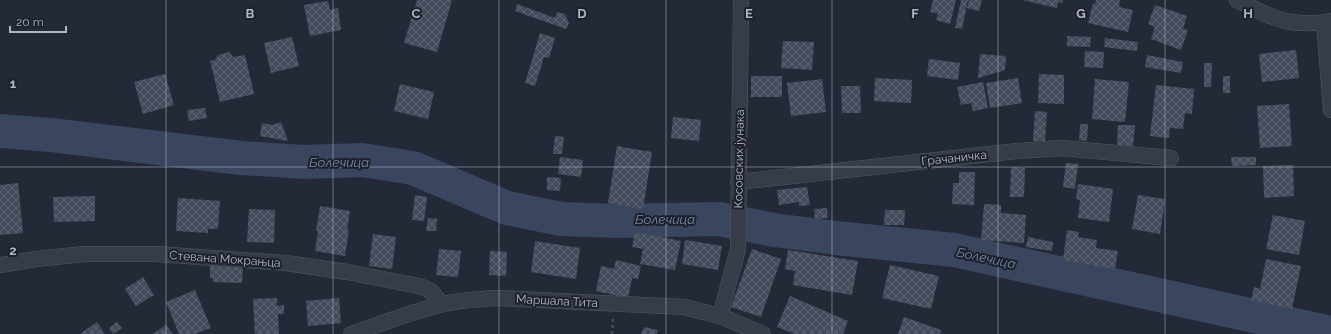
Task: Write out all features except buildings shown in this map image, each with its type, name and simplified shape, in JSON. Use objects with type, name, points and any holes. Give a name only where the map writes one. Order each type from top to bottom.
[{"type":"street","name":"Косовских јунака","points":[[720,316],[738,250],[741,0]]},
{"type":"street","points":[[1237,0],[1283,21],[1328,22],[1331,110]]},
{"type":"street","name":"Грачаничка","points":[[738,182],[1017,151],[1062,148],[1171,158]]},
{"type":"street","name":"Стевана Мокрањца","points":[[0,265],[36,259],[84,254],[157,254],[286,263],[347,272],[428,288],[434,293],[441,304]]},
{"type":"street","name":"Маршала Тита","points":[[351,334],[441,304],[498,298],[684,307],[720,316],[763,334]]},
{"type":"waterway","name":"Болечица","points":[[0,131],[51,135],[241,158],[304,162],[362,160],[413,168],[507,208],[561,219],[616,221],[719,219],[774,230],[954,250],[1331,333]]}]
